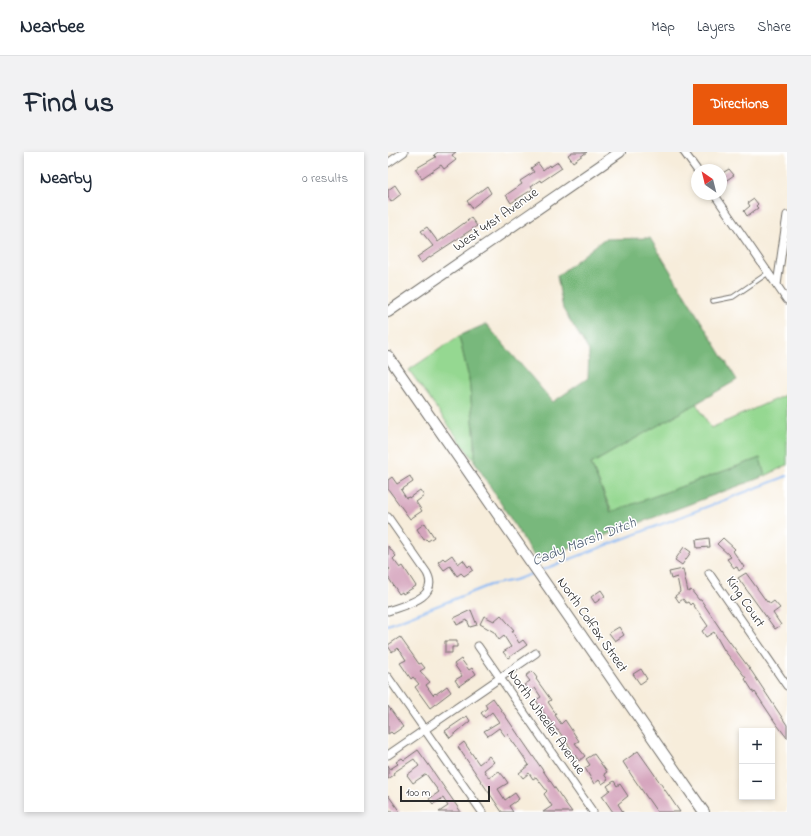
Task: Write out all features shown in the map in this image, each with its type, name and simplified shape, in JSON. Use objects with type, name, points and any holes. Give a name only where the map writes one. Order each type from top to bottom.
[{"type":"street","points":[[388,163],[404,152]]},
{"type":"street","name":"West 41st Avenue","points":[[388,312],[620,152]]},
{"type":"street","points":[[684,152],[693,164]]},
{"type":"street","points":[[718,200],[787,300]]},
{"type":"street","points":[[777,285],[786,215]]},
{"type":"street","name":"North Colfax Street","points":[[388,356],[531,560],[543,580],[704,812]]},
{"type":"street","points":[[388,517],[427,573],[430,583],[427,593],[419,599],[388,611]]},
{"type":"street","name":"King Court","points":[[710,573],[786,683]]},
{"type":"street","name":"North Wheeler Avenue","points":[[478,646],[593,812]]},
{"type":"street","points":[[388,755],[536,653]]},
{"type":"street","points":[[388,677],[482,812]]},
{"type":"lane","points":[[713,301],[733,297],[768,272]]},
{"type":"lane","points":[[531,560],[548,557]]},
{"type":"green space","points":[[650,238],[737,380],[591,464],[611,512],[760,458],[765,476],[537,561],[475,462],[475,441],[469,379],[459,336],[486,324],[553,402],[588,378],[589,351],[563,309],[557,276],[604,239]]},
{"type":"green space","points":[[459,336],[469,379],[475,441],[475,462],[409,370]]},
{"type":"green space","points":[[785,395],[787,399],[787,465],[765,476],[760,458],[612,512],[591,464],[696,403],[711,428]]},
{"type":"building","points":[[438,152],[456,152],[452,155],[456,160],[444,169],[441,165],[422,178],[415,169],[436,157],[434,155]]},
{"type":"building","points":[[572,152],[587,152],[573,162],[568,155]]},
{"type":"building","points":[[558,162],[562,168],[541,182],[540,180],[531,186],[533,189],[511,203],[506,195],[522,184],[520,181],[534,172],[531,168],[538,163],[543,170],[549,165],[550,167]]},
{"type":"building","points":[[729,169],[734,175],[727,180],[727,170]]},
{"type":"building","points":[[395,185],[401,194],[391,202],[388,197],[388,190]]},
{"type":"building","points":[[487,186],[491,193],[472,208],[467,201]]},
{"type":"building","points":[[754,199],[758,204],[756,206],[758,208],[747,216],[744,211],[750,206],[748,203]]},
{"type":"building","points":[[471,218],[477,226],[421,263],[417,257],[433,246],[421,231],[427,227],[438,242]]},
{"type":"building","points":[[410,476],[413,482],[401,490],[406,498],[409,498],[420,490],[424,496],[416,502],[422,511],[410,519],[388,489],[388,480],[392,477],[397,484]]},
{"type":"building","points":[[425,523],[434,537],[428,541],[426,539],[424,540],[417,529]]},
{"type":"building","points":[[709,538],[710,547],[697,548],[696,540]]},
{"type":"building","points":[[723,538],[735,549],[733,551],[744,567],[739,571],[737,567],[734,568],[727,559],[731,557],[717,544]]},
{"type":"building","points":[[388,546],[396,556],[393,559],[400,568],[403,566],[416,586],[403,594],[402,592],[399,594],[388,577],[388,571],[390,569],[388,567]]},
{"type":"building","points":[[684,547],[691,552],[682,565],[675,560]]},
{"type":"building","points":[[452,555],[458,564],[463,560],[468,567],[470,565],[473,570],[464,576],[461,573],[457,576],[450,566],[444,570],[438,562],[443,558],[445,560]]},
{"type":"building","points":[[683,569],[688,592],[691,590],[699,600],[701,600],[752,672],[787,725],[787,738],[755,692],[754,693],[745,679],[746,678],[724,650],[714,632],[706,637],[702,631],[708,626],[692,603],[690,605],[683,599],[679,602],[675,596],[680,592],[677,577],[671,579],[669,572]]},
{"type":"building","points":[[746,573],[767,602],[768,601],[770,604],[774,601],[780,608],[773,613],[781,625],[775,629],[738,578]]},
{"type":"building","points":[[601,590],[605,596],[595,603],[591,597]]},
{"type":"building","points":[[471,610],[477,625],[470,627],[467,620],[457,625],[454,618]]},
{"type":"building","points":[[501,615],[514,630],[512,631],[519,643],[523,640],[527,645],[508,658],[503,652],[511,647],[504,636],[499,640],[494,632],[480,624],[484,616],[494,621]]},
{"type":"building","points":[[619,627],[624,635],[615,641],[609,633]]},
{"type":"building","points":[[400,637],[419,664],[421,663],[425,668],[420,671],[430,682],[426,685],[433,695],[447,686],[451,692],[430,708],[415,687],[419,684],[413,677],[411,679],[400,663],[406,660],[401,652],[397,648],[392,652],[388,646]]},
{"type":"building","points":[[445,641],[457,641],[457,647],[452,647],[452,653],[445,653]]},
{"type":"building","points":[[461,659],[469,670],[472,668],[476,674],[459,686],[455,680],[462,676],[454,664]]},
{"type":"building","points":[[641,669],[647,679],[640,684],[633,674]]},
{"type":"building","points":[[532,671],[551,700],[548,702],[561,724],[565,720],[579,741],[575,743],[585,756],[579,761],[575,755],[573,756],[570,751],[572,750],[542,710],[536,700],[541,697],[535,688],[530,692],[524,685],[530,681],[526,676]]},
{"type":"building","points":[[493,698],[572,812],[543,812],[552,806],[544,794],[547,791],[536,777],[533,779],[529,773],[523,778],[519,773],[529,765],[521,753],[507,734],[505,736],[499,728],[488,736],[484,731],[499,722],[492,712],[485,718],[481,713],[487,708],[485,704]]},
{"type":"building","points":[[388,706],[403,727],[393,734],[391,732],[388,734]]},
{"type":"building","points":[[467,716],[470,721],[450,738],[445,731]]},
{"type":"building","points":[[464,742],[479,764],[489,756],[494,762],[484,770],[489,778],[499,771],[504,777],[508,783],[498,789],[505,800],[515,793],[519,799],[509,806],[513,812],[502,812],[458,747]]},
{"type":"building","points":[[418,750],[461,812],[439,812],[448,806],[443,798],[433,804],[429,799],[439,792],[426,774],[413,783],[407,775],[419,766],[414,759],[393,773],[394,775],[388,779],[388,765],[390,769],[398,764],[396,762],[402,758],[404,760]]},
{"type":"building","points":[[638,751],[680,812],[657,812],[632,776],[623,762]]},
{"type":"building","points":[[594,754],[607,772],[604,774],[608,780],[602,784],[599,780],[594,784],[585,768],[590,765],[586,759]]},
{"type":"building","points":[[614,781],[617,786],[620,784],[628,796],[618,804],[623,812],[613,812],[602,796],[610,790],[607,786]]},
{"type":"building","points":[[388,795],[400,812],[391,812],[388,808]]},
{"type":"waterway","name":"Cady Marsh Ditch","points":[[542,570],[787,476]]},
{"type":"waterway","name":"Cady Marsh Ditch","points":[[388,625],[490,585],[515,580],[534,573]]}]
